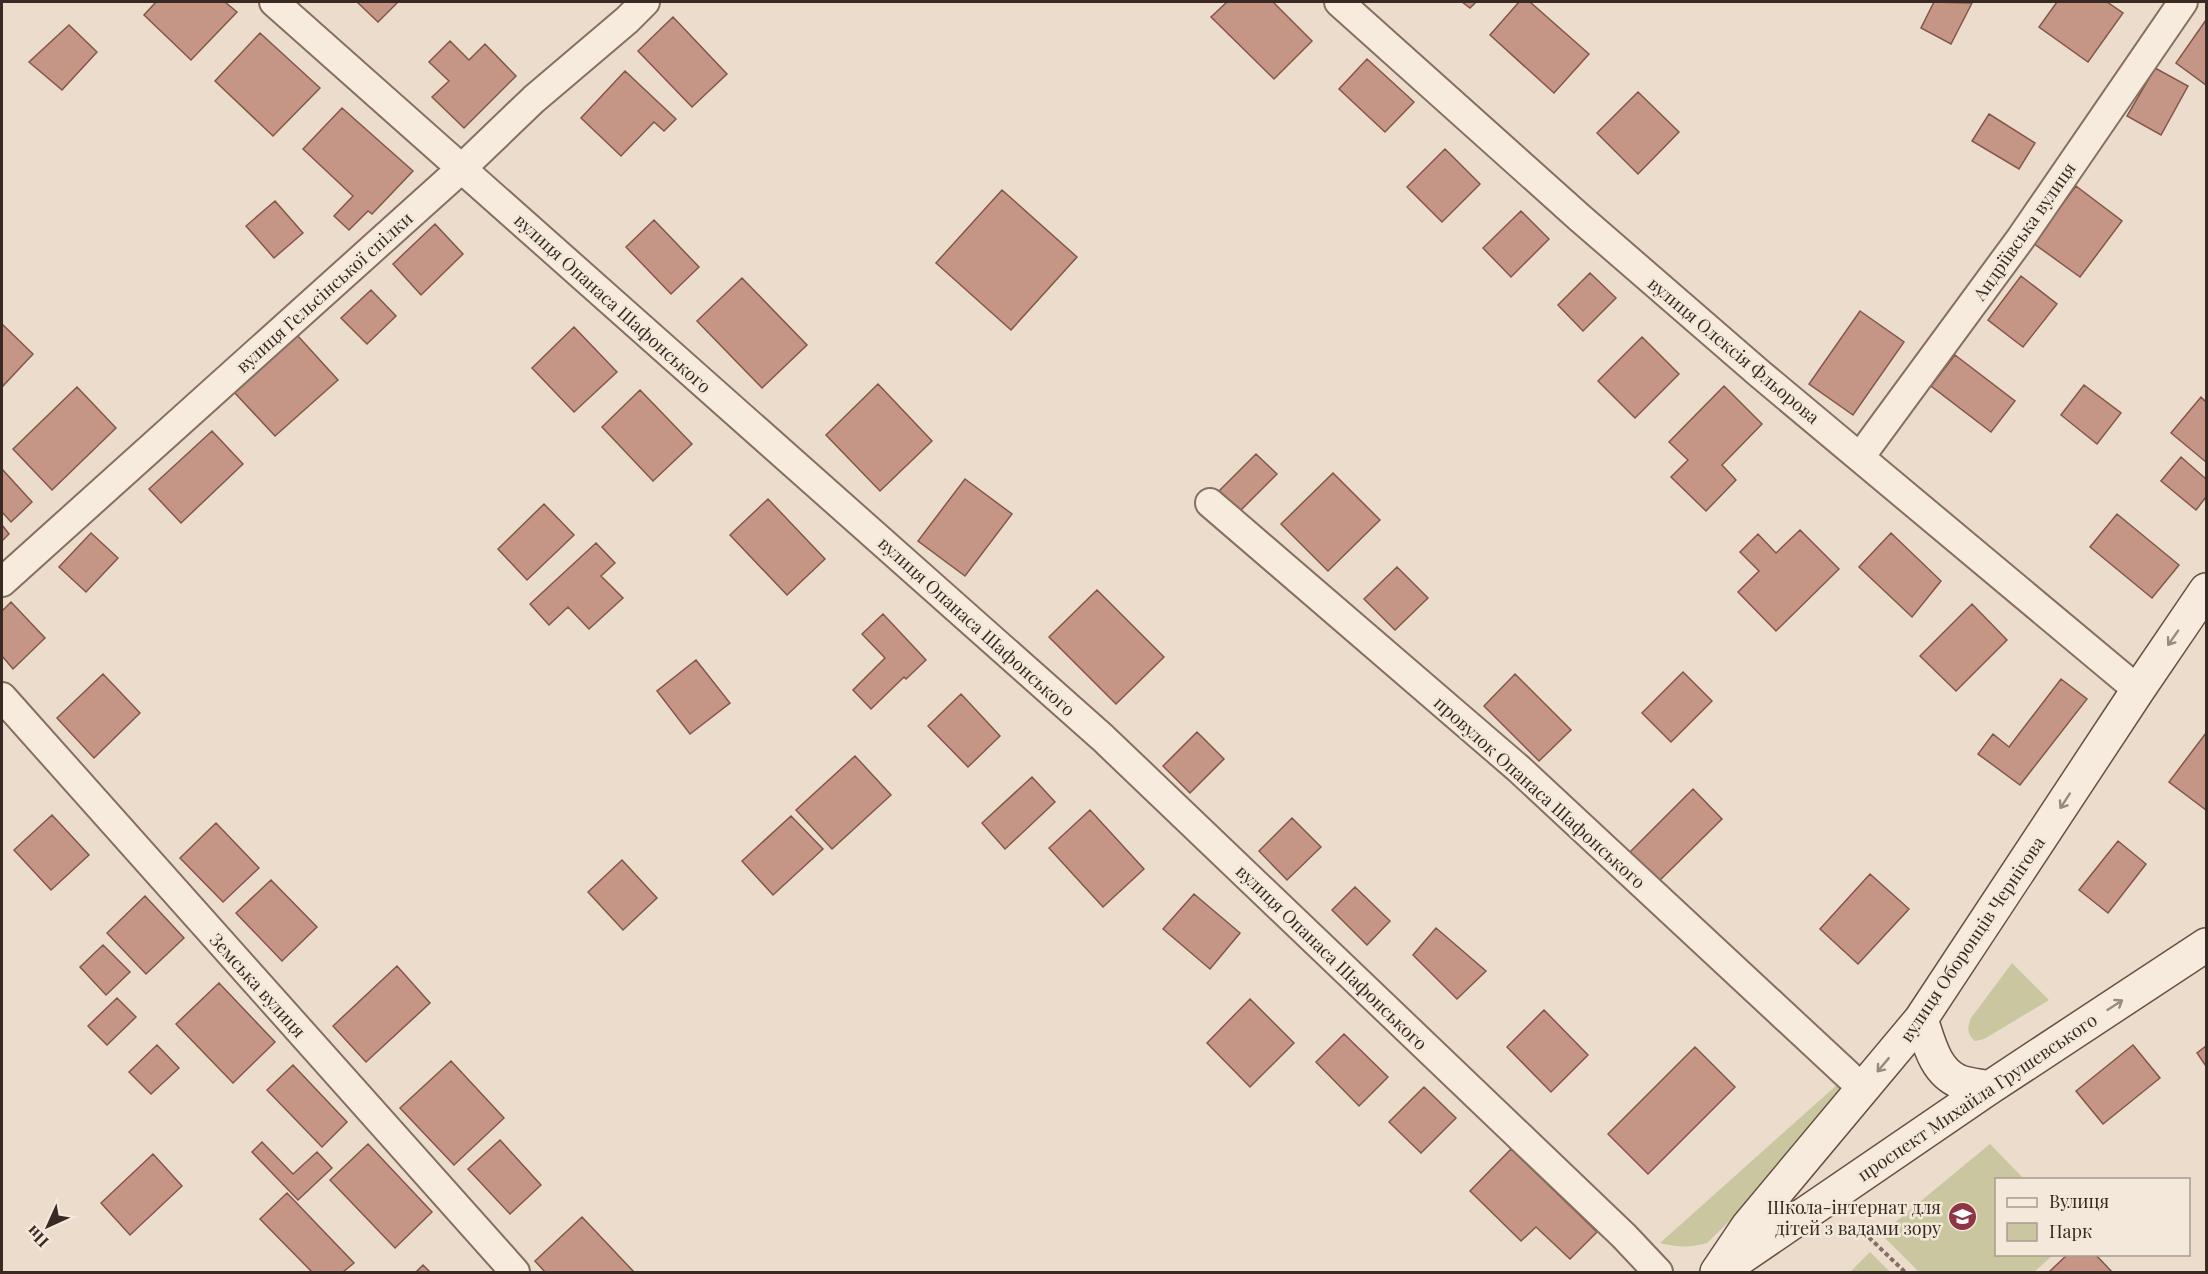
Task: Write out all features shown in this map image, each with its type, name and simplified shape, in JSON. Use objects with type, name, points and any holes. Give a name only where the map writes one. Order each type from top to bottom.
[{"type":"main road","name":"вулиця Оборонців Чернігова","points":[[1718,1272],[1748,1226],[1921,1019],[2206,590]]},
{"type":"main road","name":"проспект Михайла Грушевського","points":[[1718,1272],[1989,1088],[2206,945]]},
{"type":"main road","points":[[1921,1019],[1931,1050],[1941,1068],[1960,1082],[1989,1088]]},
{"type":"street","name":"вулиця Опанаса Шафонського","points":[[274,2],[1103,738],[1624,1236],[1658,1272]]},
{"type":"street","name":"вулиця Гельсінської спілки","points":[[2,582],[461,169],[534,99],[645,2]]},
{"type":"street","name":"вулиця Олексія Фльорова","points":[[1339,2],[1760,374],[2138,690]]},
{"type":"street","name":"Андріївська вулиця","points":[[1860,457],[2021,238],[2182,2]]},
{"type":"street","name":"провулок Опанаса Шафонського","points":[[1210,503],[1519,769],[1863,1089]]},
{"type":"street","name":"Земська вулиця","points":[[2,697],[515,1272]]},
{"type":"path","points":[[1858,1227],[1905,1272]]},
{"type":"green space","points":[[2012,963],[2049,1000],[1984,1039],[1975,1041],[1969,1031],[1971,1018]]},
{"type":"green space","points":[[1838,1084],[1840,1094],[1782,1169],[1707,1243],[1684,1246],[1660,1243]]},
{"type":"green space","name":"Школа-інтернат для дітей з вадами зору","points":[[1990,1144],[2023,1178],[1995,1178],[1995,1256],[2052,1256],[2034,1272],[1919,1272],[1881,1234]]},
{"type":"green space","points":[[1870,1252],[1890,1272],[1850,1272]]},
{"type":"building","points":[[156,2],[225,2],[237,12],[191,60],[144,15]]},
{"type":"building","points":[[357,2],[398,2],[378,22]]},
{"type":"building","points":[[1227,2],[1273,2],[1312,41],[1274,79],[1211,17]]},
{"type":"building","points":[[1462,2],[1476,2],[1470,8]]},
{"type":"building","points":[[1519,2],[1530,2],[1589,54],[1554,93],[1490,35]]},
{"type":"building","points":[[1934,2],[1972,3],[1951,44],[1921,28]]},
{"type":"building","points":[[2057,2],[2107,2],[2123,13],[2088,62],[2039,27]]},
{"type":"building","points":[[673,17],[727,74],[692,107],[638,51]]},
{"type":"building","points":[[2206,20],[2206,85],[2176,63]]},
{"type":"building","points":[[69,25],[97,52],[62,90],[29,62]]},
{"type":"building","points":[[260,33],[320,88],[273,136],[215,81]]},
{"type":"building","points":[[450,41],[469,60],[485,44],[516,76],[464,128],[432,97],[449,81],[429,62]]},
{"type":"building","points":[[1367,59],[1414,102],[1385,132],[1339,89]]},
{"type":"building","points":[[2155,68],[2188,86],[2161,135],[2127,116]]},
{"type":"building","points":[[625,71],[676,119],[664,131],[654,122],[621,156],[581,118]]},
{"type":"building","points":[[1638,92],[1679,132],[1638,174],[1597,133]]},
{"type":"building","points":[[342,108],[413,171],[372,214],[368,211],[349,230],[334,216],[353,196],[303,149]]},
{"type":"building","points":[[1989,114],[2035,143],[2019,169],[1972,141]]},
{"type":"building","points":[[1445,149],[1480,184],[1442,222],[1407,187]]},
{"type":"building","points":[[2076,186],[2122,221],[2080,277],[2033,243]]},
{"type":"building","points":[[1002,190],[1077,257],[1011,330],[936,263]]},
{"type":"building","points":[[275,201],[303,233],[274,258],[246,226]]},
{"type":"building","points":[[1521,211],[1549,239],[1511,277],[1483,248]]},
{"type":"building","points":[[654,220],[699,267],[671,294],[626,247]]},
{"type":"building","points":[[435,224],[463,254],[421,295],[393,264]]},
{"type":"building","points":[[1590,273],[1616,298],[1583,331],[1558,305]]},
{"type":"building","points":[[2021,276],[2057,304],[2023,347],[1988,320]]},
{"type":"building","points":[[742,278],[807,345],[762,388],[697,321]]},
{"type":"building","points":[[371,290],[396,316],[367,344],[341,318]]},
{"type":"building","points":[[1860,311],[1904,342],[1853,415],[1809,384]]},
{"type":"building","points":[[2,324],[33,354],[2,387]]},
{"type":"building","points":[[574,327],[617,372],[574,412],[532,368]]},
{"type":"building","points":[[297,335],[338,380],[275,436],[234,392]]},
{"type":"building","points":[[1642,337],[1679,374],[1635,418],[1598,381]]},
{"type":"building","points":[[1955,355],[2015,401],[1991,432],[1931,386]]},
{"type":"building","points":[[878,384],[932,441],[880,491],[826,435]]},
{"type":"building","points":[[2084,385],[2121,413],[2097,444],[2061,415]]},
{"type":"building","points":[[1724,386],[1762,424],[1722,465],[1736,480],[1706,511],[1671,477],[1688,460],[1669,442]]},
{"type":"building","points":[[77,387],[116,428],[52,490],[13,449]]},
{"type":"building","points":[[640,390],[692,444],[653,481],[602,427]]},
{"type":"building","points":[[2201,397],[2206,402],[2206,462],[2171,433]]},
{"type":"building","points":[[212,431],[243,464],[181,523],[149,489]]},
{"type":"building","points":[[1256,454],[1277,474],[1239,512],[1218,492]]},
{"type":"building","points":[[2181,457],[2206,479],[2206,497],[2196,510],[2161,481]]},
{"type":"building","points":[[2,469],[32,502],[11,522],[2,512]]},
{"type":"building","points":[[1333,473],[1380,520],[1328,571],[1281,524]]},
{"type":"building","points":[[965,479],[1012,514],[965,576],[918,541]]},
{"type":"building","points":[[768,499],[825,559],[787,595],[730,535]]},
{"type":"building","points":[[544,504],[574,535],[527,580],[498,549]]},
{"type":"building","points":[[2117,514],[2179,565],[2152,598],[2090,547]]},
{"type":"building","points":[[2,525],[9,534],[2,541]]},
{"type":"building","points":[[1800,530],[1839,569],[1776,631],[1738,592],[1759,571],[1740,552],[1758,534],[1776,553]]},
{"type":"building","points":[[91,533],[118,558],[86,592],[59,567]]},
{"type":"building","points":[[1891,533],[1941,581],[1912,617],[1859,567]]},
{"type":"building","points":[[596,543],[615,563],[601,576],[623,598],[589,629],[568,607],[549,625],[530,604]]},
{"type":"building","points":[[1397,567],[1428,598],[1395,630],[1364,599]]},
{"type":"building","points":[[1097,590],[1164,657],[1116,704],[1049,637]]},
{"type":"building","points":[[11,602],[45,638],[13,669],[2,656],[2,611]]},
{"type":"building","points":[[1972,604],[2007,640],[1956,691],[1920,656]]},
{"type":"building","points":[[883,614],[926,660],[906,679],[904,677],[871,709],[853,690],[885,658],[862,634]]},
{"type":"building","points":[[696,660],[730,703],[690,734],[657,691]]},
{"type":"building","points":[[1683,672],[1712,701],[1671,742],[1642,713]]},
{"type":"building","points":[[103,674],[140,713],[94,758],[57,718]]},
{"type":"building","points":[[1515,674],[1571,730],[1539,761],[1484,706]]},
{"type":"building","points":[[2061,679],[2087,699],[2020,785],[1978,754],[1993,734],[2009,747]]},
{"type":"building","points":[[961,694],[1000,736],[968,767],[928,726]]},
{"type":"building","points":[[1197,732],[1224,759],[1190,793],[1163,766]]},
{"type":"building","points":[[2206,733],[2206,810],[2169,782]]},
{"type":"building","points":[[855,756],[891,795],[832,849],[796,810]]},
{"type":"building","points":[[1032,777],[1055,802],[1005,849],[982,823]]},
{"type":"building","points":[[1693,789],[1722,819],[1654,886],[1625,857]]},
{"type":"building","points":[[1090,810],[1144,869],[1103,907],[1049,848]]},
{"type":"building","points":[[52,815],[89,855],[51,890],[14,850]]},
{"type":"building","points":[[791,816],[823,849],[773,895],[742,861]]},
{"type":"building","points":[[1292,818],[1321,847],[1287,880],[1259,851]]},
{"type":"building","points":[[216,823],[259,868],[223,902],[180,858]]},
{"type":"building","points":[[2118,841],[2146,864],[2108,913],[2079,890]]},
{"type":"building","points":[[622,860],[657,898],[623,930],[588,892]]},
{"type":"building","points":[[1870,874],[1909,909],[1858,964],[1820,929]]},
{"type":"building","points":[[271,880],[317,927],[282,961],[236,913]]},
{"type":"building","points":[[1355,887],[1390,921],[1367,945],[1332,910]]},
{"type":"building","points":[[1194,894],[1240,933],[1210,969],[1163,929]]},
{"type":"building","points":[[145,896],[184,938],[146,974],[107,933]]},
{"type":"building","points":[[1436,928],[1486,971],[1457,999],[1413,955]]},
{"type":"building","points":[[103,945],[130,972],[106,995],[80,967]]},
{"type":"building","points":[[397,966],[430,1003],[366,1062],[333,1026]]},
{"type":"building","points":[[219,983],[275,1042],[233,1083],[176,1024]]},
{"type":"building","points":[[117,998],[136,1017],[107,1045],[88,1026]]},
{"type":"building","points":[[1250,999],[1294,1043],[1250,1087],[1207,1043]]},
{"type":"building","points":[[1544,1010],[1588,1055],[1551,1092],[1507,1047]]},
{"type":"building","points":[[1344,1034],[1388,1077],[1359,1106],[1316,1062]]},
{"type":"building","points":[[157,1045],[179,1068],[151,1094],[129,1072]]},
{"type":"building","points":[[2133,1045],[2160,1078],[2103,1124],[2076,1091]]},
{"type":"building","points":[[2206,1046],[2206,1066],[2197,1053]]},
{"type":"building","points":[[1695,1047],[1735,1087],[1648,1174],[1608,1134]]},
{"type":"building","points":[[451,1061],[504,1118],[454,1165],[400,1108]]},
{"type":"building","points":[[293,1065],[347,1122],[322,1147],[267,1090]]},
{"type":"building","points":[[1424,1087],[1456,1118],[1421,1153],[1389,1122]]},
{"type":"building","points":[[500,1140],[541,1185],[510,1214],[468,1169]]},
{"type":"building","points":[[262,1142],[293,1174],[317,1152],[332,1168],[298,1200],[252,1152]]},
{"type":"building","points":[[368,1144],[432,1212],[395,1248],[330,1180]]},
{"type":"building","points":[[1511,1149],[1597,1232],[1570,1259],[1536,1227],[1521,1241],[1470,1191]]},
{"type":"building","points":[[153,1154],[182,1186],[130,1235],[101,1203]]},
{"type":"building","points":[[287,1193],[354,1263],[343,1272],[312,1272],[260,1219]]},
{"type":"building","points":[[582,1217],[634,1272],[545,1272],[535,1261]]},
{"type":"building","points":[[2066,1256],[2097,1256],[2112,1272],[2049,1272]]},
{"type":"building","points":[[423,1265],[430,1272],[416,1272]]},
{"type":"place","name":"Школа-інтернат для дітей з вадами зору","points":[[1962,1217]]}]
